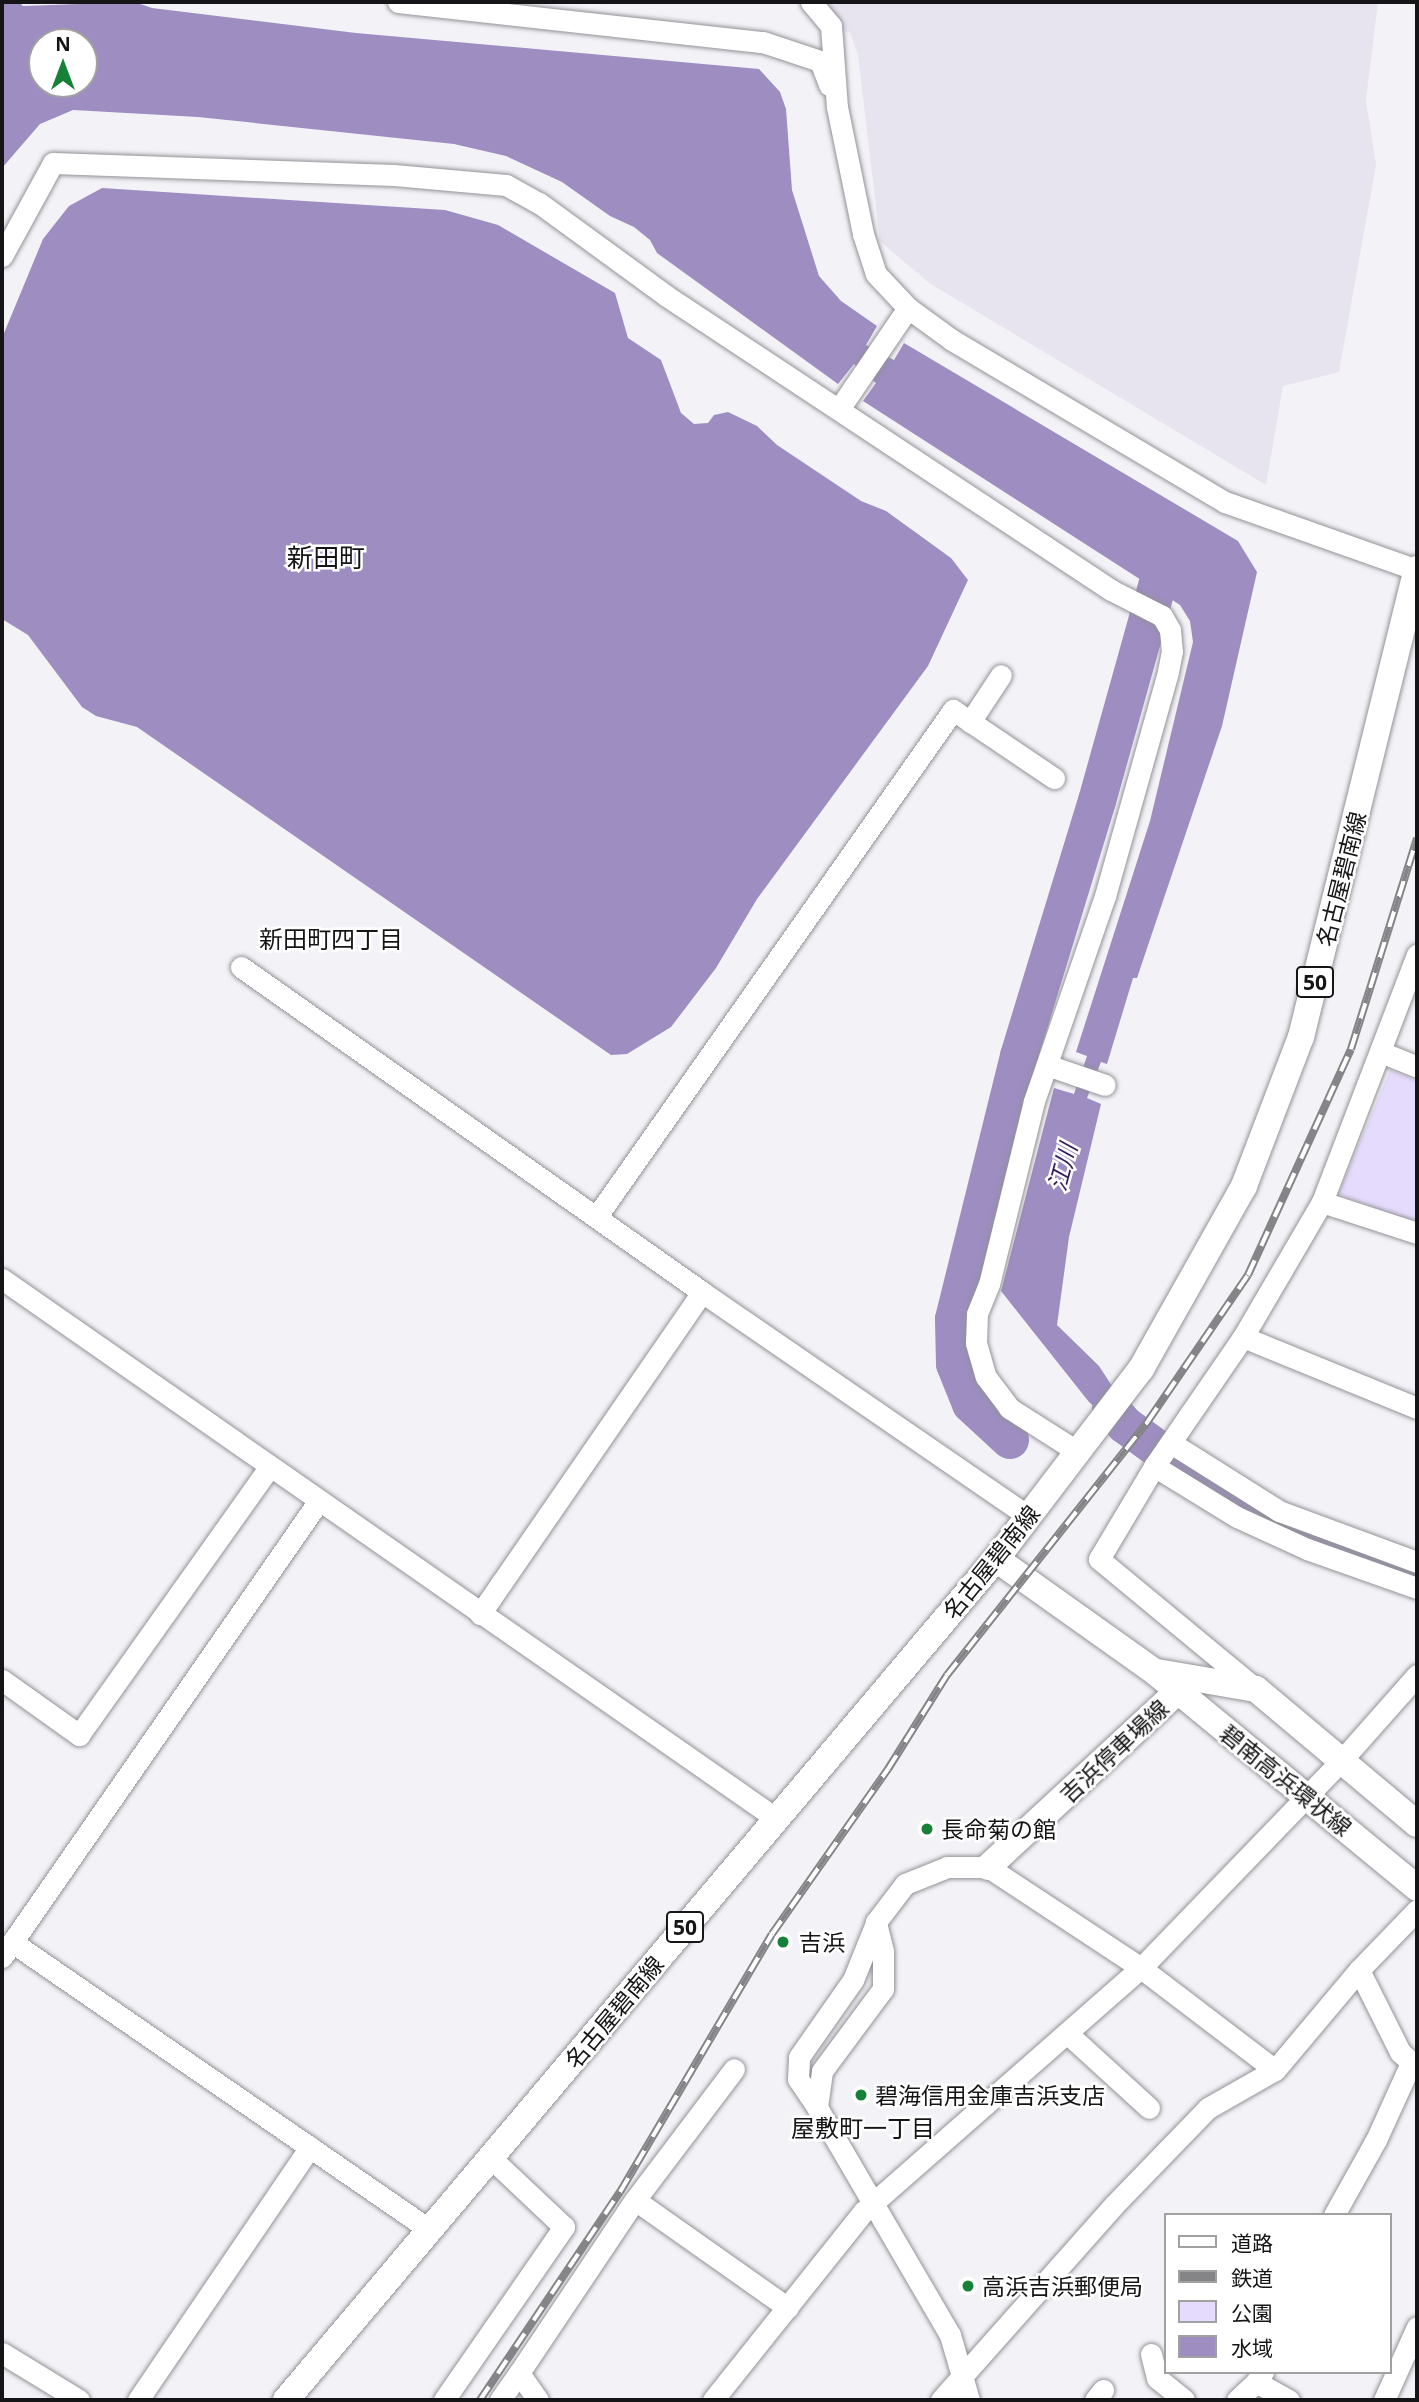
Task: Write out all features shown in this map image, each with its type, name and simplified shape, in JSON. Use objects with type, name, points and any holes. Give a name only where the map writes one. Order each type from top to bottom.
[{"type":"main road","name":"名古屋碧南線","points":[[286,2400],[996,1559],[1142,1369],[1244,1186],[1301,1037],[1417,570]]},
{"type":"main road","name":"碧南高浜環状線","points":[[996,1559],[1156,1672],[1417,1888]]},
{"type":"main road","name":"碧南高浜環状線","points":[[1156,1672],[1256,1689]]},
{"type":"main road","points":[[1256,1689],[1417,1824]]},
{"type":"main road","name":"吉浜停車場線","points":[[988,1867],[1178,1691]]},
{"type":"street","points":[[398,2],[763,42],[796,50],[820,61],[837,107]]},
{"type":"street","points":[[811,2],[831,26],[837,107],[863,234],[876,274],[902,317],[952,340],[1225,502],[1417,570]]},
{"type":"street","points":[[2,256],[52,163],[394,175],[506,185],[539,203],[665,295],[844,403],[1111,590],[1162,616],[1171,640],[1168,672],[1105,896],[1034,1101],[989,1284],[977,1314],[976,1342],[986,1377],[1009,1408],[1078,1451]]},
{"type":"street","points":[[844,403],[902,317]]},
{"type":"street","points":[[970,722],[1001,675]]},
{"type":"street","points":[[597,1216],[953,710],[1054,778]]},
{"type":"street","points":[[1256,1689],[1099,1559],[1155,1465],[1243,1337],[1322,1202],[1383,1053],[1417,955]]},
{"type":"street","points":[[241,967],[702,1292],[1028,1517]]},
{"type":"street","points":[[1383,1053],[1417,1067]]},
{"type":"street","points":[[1048,1066],[1105,1085]]},
{"type":"street","points":[[1322,1202],[1417,1233]]},
{"type":"street","points":[[2,1279],[269,1468],[777,1819]]},
{"type":"street","points":[[480,1614],[702,1292]]},
{"type":"street","points":[[1243,1337],[1417,1408]]},
{"type":"street","points":[[1170,1443],[1279,1511],[1417,1562]]},
{"type":"street","points":[[1155,1465],[1237,1517],[1307,1549],[1417,1588]]},
{"type":"street","points":[[2,1680],[79,1735],[269,1468]]},
{"type":"street","points":[[318,1502],[7,1950],[310,2147],[430,2230]]},
{"type":"street","points":[[713,2400],[874,2201],[1141,1968],[1341,1761],[1417,1675]]},
{"type":"street","points":[[969,2400],[950,2335],[874,2201],[798,2079],[799,2057],[853,1980],[876,1922],[905,1884],[947,1867],[988,1867],[1141,1968],[1275,2070]]},
{"type":"street","points":[[941,2400],[962,2371],[1208,2108],[1275,2070],[1359,1970],[1417,1910]]},
{"type":"street","points":[[817,2107],[822,2071],[883,1989],[883,1951],[876,1922]]},
{"type":"street","points":[[1335,2213],[1414,2067],[1359,1970]]},
{"type":"street","points":[[1067,2033],[1149,2108]]},
{"type":"street","points":[[500,2400],[635,2200],[734,2069]]},
{"type":"street","points":[[138,2400],[310,2147]]},
{"type":"street","points":[[444,2400],[564,2227],[491,2158]]},
{"type":"street","points":[[635,2200],[788,2308]]},
{"type":"street","points":[[1391,2373],[1396,2353],[1417,2327]]},
{"type":"street","points":[[2,2353],[79,2400]]},
{"type":"street","points":[[1151,2354],[1157,2378],[1184,2400]]},
{"type":"street","points":[[519,2373],[538,2400]]},
{"type":"street","points":[[1384,2400],[1391,2374]]},
{"type":"street","points":[[1237,2400],[1259,2377],[1289,2400]]},
{"type":"shaded area","points":[[814,2],[1378,2],[1366,100],[1376,165],[1339,372],[1283,386],[1266,485],[929,283],[880,241],[858,55],[850,32],[826,30]]},
{"type":"green space","points":[[1390,1070],[1417,1081],[1417,1224],[1338,1194]]},
{"type":"water","points":[[2,2],[19,2],[23,6],[134,2],[152,8],[356,33],[759,69],[780,92],[786,109],[792,190],[819,276],[841,301],[877,326],[866,345],[894,360],[904,343],[1238,541],[1257,572],[1222,726],[1137,978],[1133,978],[1107,1064],[1101,1062],[1087,1098],[1101,1104],[1069,1237],[1057,1325],[1099,1366],[1131,1415],[1153,1437],[1142,1452],[1089,1402],[1001,1291],[1054,1088],[1074,1094],[1087,1056],[1076,1052],[1150,821],[1193,642],[1190,621],[1180,605],[863,401],[876,383],[854,364],[838,384],[657,253],[650,240],[634,227],[610,216],[562,182],[506,156],[454,144],[198,117],[73,110],[40,124],[2,168]]},
{"type":"water","points":[[102,188],[445,210],[498,225],[615,293],[628,338],[661,360],[681,413],[694,424],[708,423],[714,415],[728,412],[757,426],[777,445],[861,501],[886,511],[951,558],[968,580],[928,666],[757,899],[716,968],[671,1027],[627,1054],[611,1055],[137,727],[96,716],[82,707],[28,635],[2,619],[2,338],[43,239],[69,206]]},
{"type":"waterway","points":[[1010,1440],[971,1404],[955,1364],[954,1319],[1019,1056],[1097,801],[1168,547]]},
{"type":"waterway","name":"江川","points":[[1111,1409],[1125,1425],[1176,1462],[1275,1521],[1417,1574]]},
{"type":"railway","points":[[480,2400],[620,2192],[772,1934],[888,1769],[947,1675],[1148,1421],[1248,1275],[1351,1049],[1417,838]]},
{"type":"place","name":"長命菊の館","points":[[927,1829]]},
{"type":"place","name":"吉浜","points":[[783,1942]]},
{"type":"place","name":"碧海信用金庫吉浜支店","points":[[861,2095]]},
{"type":"place","name":"高浜吉浜郵便局","points":[[968,2286]]},
{"type":"district","name":"新田町","points":[[326,558]]},
{"type":"district","name":"新田町四丁目","points":[[331,939]]},
{"type":"district","name":"屋敷町一丁目","points":[[863,2128]]}]
